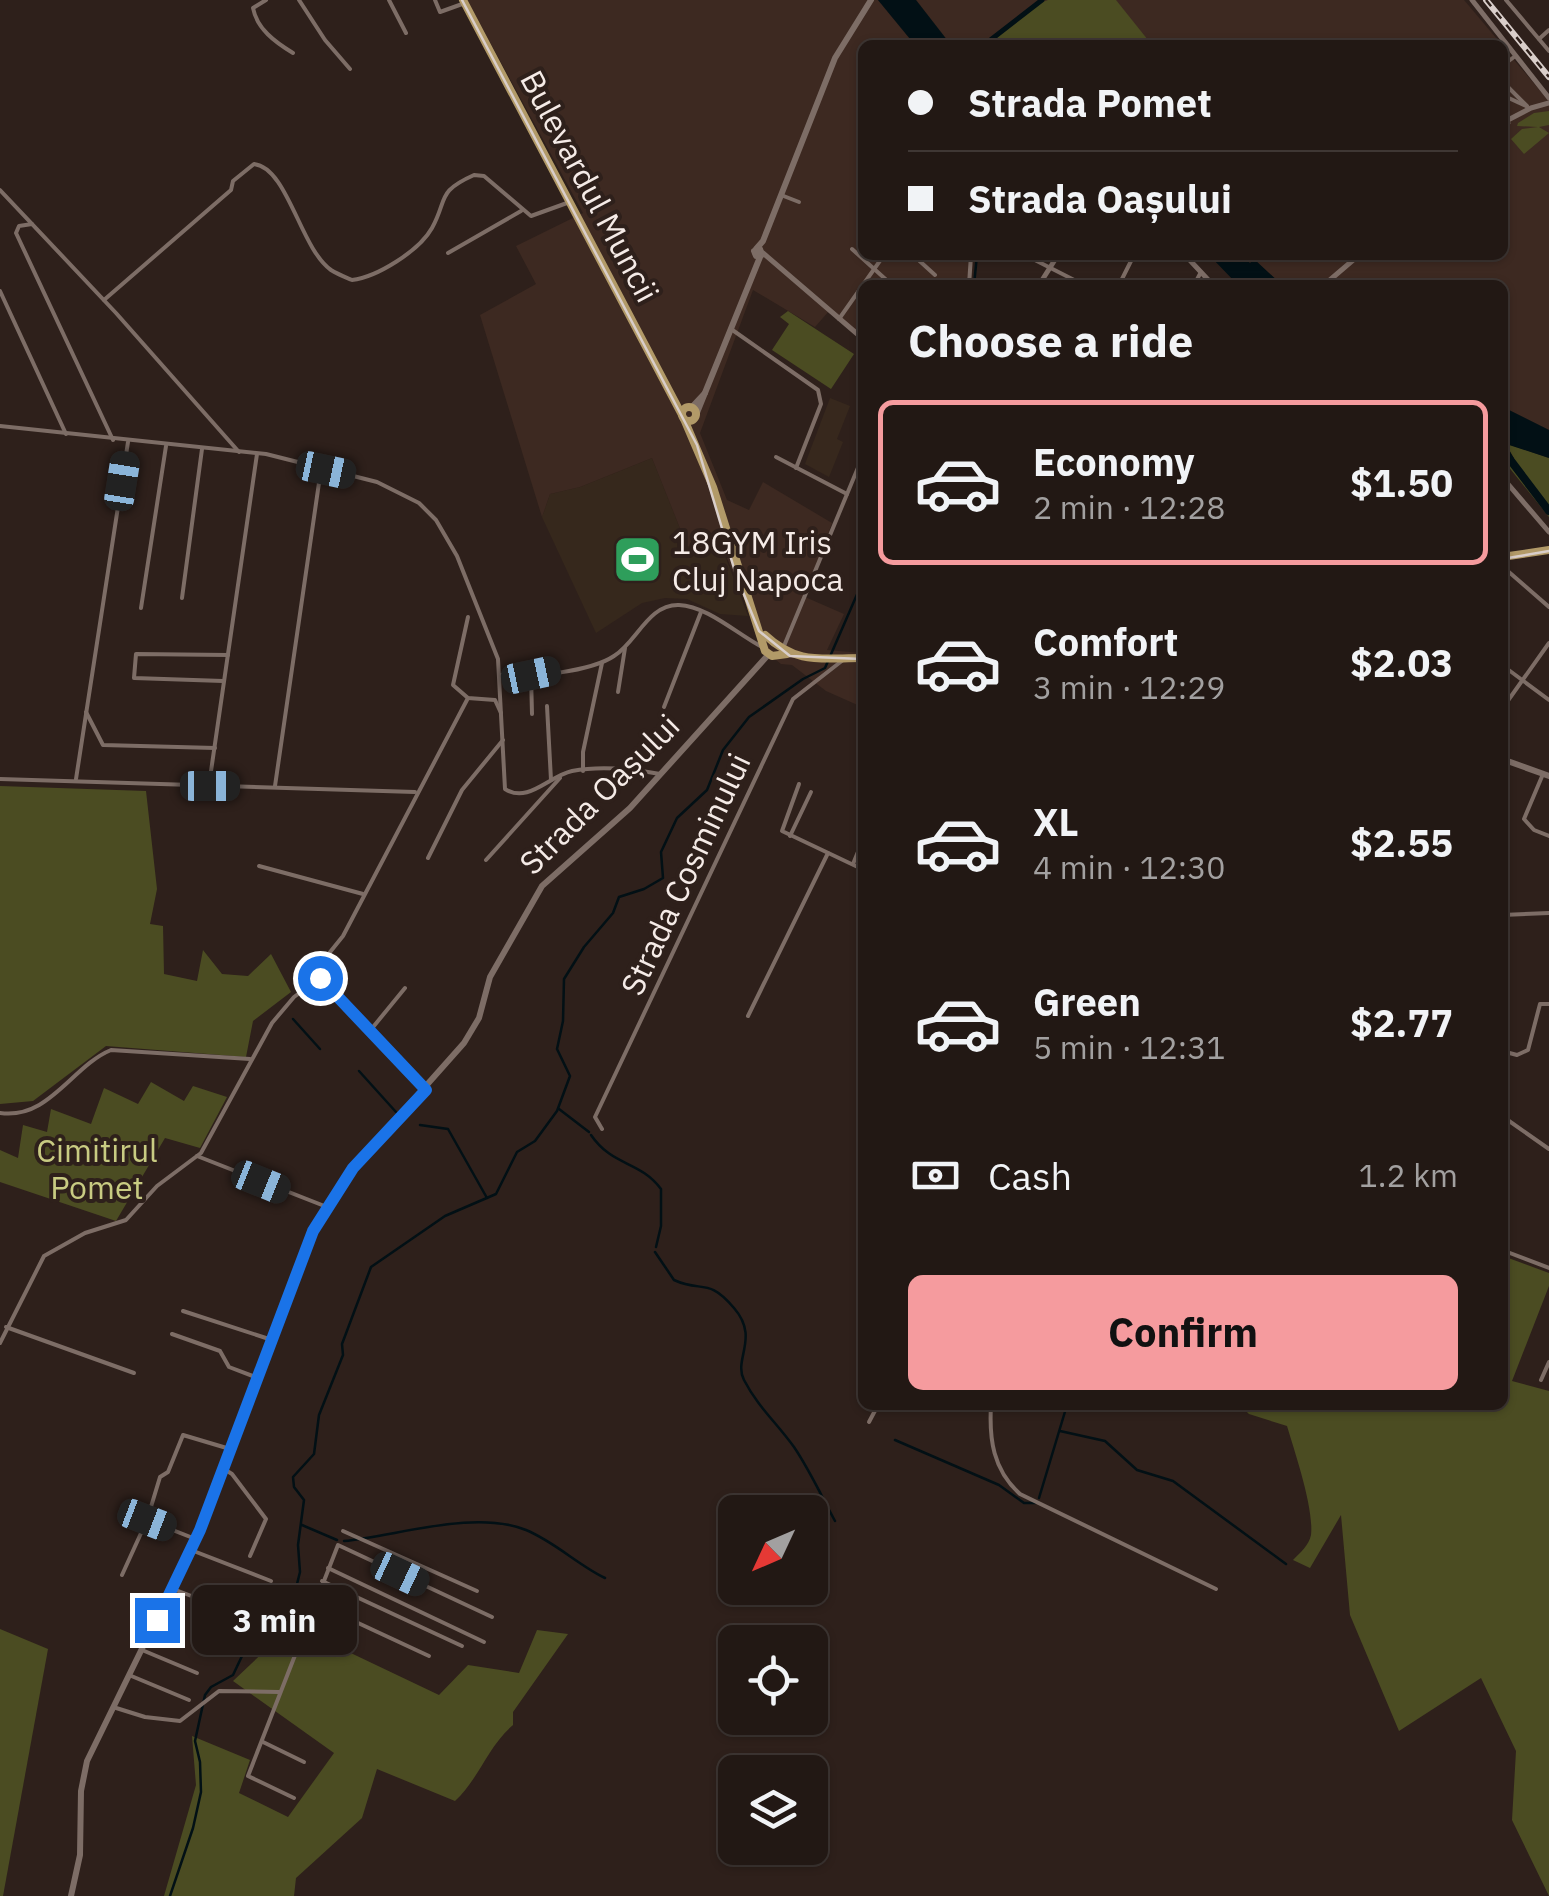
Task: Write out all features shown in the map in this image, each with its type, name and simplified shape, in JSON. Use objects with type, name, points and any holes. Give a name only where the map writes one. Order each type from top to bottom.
[{"type":"main road","points":[[690,414],[706,392],[830,70],[848,34],[872,0]]},
{"type":"main road","name":"Bulevardul Muncii","points":[[464,2],[672,396],[690,414],[738,574],[770,646]]},
{"type":"main road","points":[[1508,556],[1549,550]]},
{"type":"main road","points":[[754,643],[813,658],[858,658]]},
{"type":"main road","name":"Strada Oașului","points":[[71,1896],[82,1840],[84,1773],[196,1539],[308,1243],[327,1208],[353,1168],[426,1090],[474,1029],[490,977],[532,897],[630,808],[770,646]]},
{"type":"main road","points":[[1508,760],[1546,775]]},
{"type":"street","points":[[266,0],[252,12],[268,35],[293,54]]},
{"type":"street","points":[[300,0],[325,40],[350,69]]},
{"type":"street","points":[[389,0],[406,33]]},
{"type":"street","points":[[434,0],[440,12],[464,2]]},
{"type":"street","points":[[1472,0],[1505,40]]},
{"type":"street","points":[[1511,2],[1549,50]]},
{"type":"street","points":[[1539,39],[1549,30]]},
{"type":"street","points":[[1508,44],[1549,101],[1508,117]]},
{"type":"street","points":[[1508,62],[1517,55]]},
{"type":"street","points":[[1508,86],[1529,107]]},
{"type":"street","points":[[1508,98],[1529,107]]},
{"type":"street","points":[[104,300],[231,190],[233,180],[254,164],[264,166],[276,176],[313,247],[336,272],[352,280],[359,280],[409,252],[427,234],[446,192],[474,174],[487,179],[521,211],[534,216],[570,202]]},
{"type":"street","points":[[0,190],[239,452]]},
{"type":"street","points":[[781,195],[799,202]]},
{"type":"street","points":[[448,253],[521,211]]},
{"type":"street","points":[[32,224],[19,226],[16,233],[113,440]]},
{"type":"street","points":[[852,249],[858,254]]},
{"type":"street","points":[[761,252],[858,335]]},
{"type":"street","points":[[864,260],[886,280]]},
{"type":"street","points":[[865,280],[880,260]]},
{"type":"street","points":[[919,260],[936,275]]},
{"type":"street","points":[[1035,260],[1074,280]]},
{"type":"street","points":[[1042,280],[1054,260]]},
{"type":"street","points":[[1190,260],[1208,280]]},
{"type":"street","points":[[1330,280],[1353,260]]},
{"type":"street","points":[[1197,280],[1201,272]]},
{"type":"street","points":[[839,319],[858,290]]},
{"type":"street","points":[[0,291],[66,434]]},
{"type":"street","points":[[730,328],[818,390],[820,404],[796,468]]},
{"type":"street","points":[[0,426],[258,454],[392,487],[419,503],[436,520],[469,578],[501,675],[505,790],[522,794],[562,775],[583,772],[628,770],[660,774]]},
{"type":"street","points":[[76,780],[128,442]]},
{"type":"street","points":[[140,608],[166,446]]},
{"type":"street","points":[[182,598],[202,449]]},
{"type":"street","points":[[209,786],[258,454]]},
{"type":"street","points":[[776,457],[847,494]]},
{"type":"street","points":[[770,646],[786,643],[858,468]]},
{"type":"street","points":[[275,787],[322,469]]},
{"type":"street","points":[[1508,484],[1549,532]]},
{"type":"street","points":[[1508,571],[1549,606]]},
{"type":"street","points":[[501,675],[531,675],[602,663],[625,648],[660,610],[677,604],[701,612],[754,643]]},
{"type":"street","points":[[664,707],[701,612]]},
{"type":"street","points":[[468,617],[453,685],[468,698],[494,700],[502,714]]},
{"type":"street","points":[[1508,700],[1549,643]]},
{"type":"street","points":[[618,692],[625,648]]},
{"type":"street","points":[[224,682],[134,678],[136,654],[228,655]]},
{"type":"street","name":"Strada Cosminului","points":[[602,1129],[595,1117],[792,702],[805,686],[843,658]]},
{"type":"street","points":[[583,772],[583,752],[602,663]]},
{"type":"street","points":[[1508,669],[1549,700]]},
{"type":"street","points":[[531,675],[532,714]]},
{"type":"street","points":[[426,1090],[314,972],[343,936],[415,792],[437,760],[468,698]]},
{"type":"street","points":[[548,706],[550,780]]},
{"type":"street","points":[[86,712],[103,745],[215,748]]},
{"type":"street","points":[[428,858],[462,790],[504,738]]},
{"type":"street","points":[[486,860],[562,775]]},
{"type":"street","points":[[1546,775],[1524,820],[1534,830],[1549,836]]},
{"type":"street","points":[[0,779],[415,792]]},
{"type":"street","points":[[799,784],[780,826],[782,832],[858,867]]},
{"type":"street","points":[[790,836],[811,792]]},
{"type":"street","points":[[853,864],[858,852]]},
{"type":"street","points":[[748,1016],[828,853]]},
{"type":"street","points":[[259,866],[362,894]]},
{"type":"street","points":[[1508,915],[1549,914]]},
{"type":"street","points":[[0,1343],[48,1252],[85,1233],[126,1220],[157,1186],[197,1156],[280,1012],[320,978]]},
{"type":"street","points":[[369,1032],[405,988]]},
{"type":"street","points":[[1508,1052],[1518,1055],[1528,1050],[1540,1004],[1549,1004]]},
{"type":"street","points":[[0,1112],[14,1114],[39,1104],[62,1090],[106,1051],[250,1060]]},
{"type":"street","points":[[1508,1120],[1549,1148]]},
{"type":"street","points":[[197,1156],[327,1208]]},
{"type":"street","points":[[1508,1252],[1549,1268]]},
{"type":"street","points":[[184,1310],[274,1340]]},
{"type":"street","points":[[6,1327],[134,1372]]},
{"type":"street","points":[[172,1334],[224,1353],[228,1366],[258,1378]]},
{"type":"street","points":[[1541,1380],[1549,1362]]},
{"type":"street","points":[[869,1422],[875,1410]]},
{"type":"street","points":[[991,1410],[994,1454],[1005,1477],[1020,1494],[1216,1589]]},
{"type":"street","points":[[122,1575],[180,1437],[230,1449]]},
{"type":"street","points":[[224,1469],[266,1519],[250,1556]]},
{"type":"street","points":[[147,1520],[196,1539]]},
{"type":"street","points":[[342,1531],[477,1592]]},
{"type":"street","points":[[294,1798],[248,1776],[338,1545],[492,1617]]},
{"type":"street","points":[[191,1550],[271,1581]]},
{"type":"street","points":[[328,1568],[484,1642]]},
{"type":"street","points":[[322,1581],[462,1646]]},
{"type":"street","points":[[172,1589],[270,1626]]},
{"type":"street","points":[[314,1602],[429,1656]]},
{"type":"street","points":[[142,1650],[197,1673]]},
{"type":"street","points":[[129,1674],[190,1700]]},
{"type":"street","points":[[114,1706],[145,1717],[180,1721],[223,1691],[279,1692]]},
{"type":"street","points":[[261,1741],[304,1762]]},
{"type":"shaded area","points":[[467,0],[878,0],[911,40],[858,40],[858,260],[974,260],[972,280],[858,280],[858,335],[829,311],[815,327],[753,290],[700,433],[727,500],[749,510],[763,482],[832,523],[805,597],[844,614],[827,650],[858,653],[858,705],[826,691],[792,665],[781,664],[765,651],[725,553],[687,546],[652,458],[580,487],[550,494],[542,517],[480,315],[536,284],[516,246],[583,213]]},
{"type":"shaded area","points":[[878,0],[916,0],[947,40],[911,40]]},
{"type":"shaded area","points":[[916,0],[1464,0],[1498,40],[947,40]]},
{"type":"shaded area","points":[[1508,53],[1549,101],[1549,430],[1508,410],[1508,280],[1276,280],[1254,260],[1508,260]]},
{"type":"shaded area","points":[[1214,260],[1255,260],[1277,280],[1233,280]]},
{"type":"shaded area","points":[[830,398],[850,406],[837,439],[843,442],[829,477],[805,464]]},
{"type":"shaded area","points":[[1508,410],[1549,430],[1549,458],[1508,445]]},
{"type":"shaded area","points":[[652,458],[687,546],[724,553],[748,616],[720,614],[687,599],[665,598],[642,603],[596,633],[542,517],[550,494],[580,487]]},
{"type":"green space","points":[[1048,0],[1116,0],[1148,40],[993,40],[1035,5]]},
{"type":"green space","points":[[1549,111],[1549,125],[1539,127],[1549,133],[1524,154],[1511,139],[1522,129],[1538,127],[1517,126],[1518,123],[1534,113]]},
{"type":"green space","points":[[788,311],[854,354],[831,389],[772,350],[789,324],[780,317]]},
{"type":"green space","points":[[1508,444],[1549,458],[1549,517],[1508,466],[1508,459],[1514,458]]},
{"type":"green space","points":[[0,786],[146,791],[157,889],[150,924],[163,926],[164,974],[197,981],[203,950],[222,974],[248,976],[271,954],[291,992],[253,1021],[246,1057],[106,1046],[33,1101],[0,1104]]},
{"type":"green space","name":"Cimitirul Pomet","points":[[151,1082],[184,1101],[193,1086],[227,1097],[200,1148],[165,1138],[116,1221],[0,1182],[0,1150],[18,1158],[23,1125],[47,1132],[51,1109],[91,1124],[104,1088],[138,1104]]},
{"type":"green space","points":[[1508,1258],[1549,1273],[1549,1286],[1512,1381],[1549,1391],[1549,1896],[1512,1820],[1516,1751],[1481,1678],[1399,1731],[1350,1615],[1341,1515],[1310,1568],[1293,1560],[1308,1542],[1311,1524],[1287,1426],[1245,1410],[1508,1410]]},
{"type":"green space","points":[[292,1625],[439,1695],[468,1665],[519,1673],[537,1630],[568,1634],[513,1712],[513,1725],[455,1801],[377,1769],[362,1818],[296,1878],[294,1896],[164,1896],[196,1785],[192,1736],[250,1760],[239,1793],[288,1817],[334,1753],[233,1681]]},
{"type":"green space","points":[[0,1629],[48,1649],[3,1896],[0,1896]]},
{"type":"waterway","points":[[990,40],[1042,0]]},
{"type":"waterway","points":[[974,280],[976,260]]},
{"type":"waterway","points":[[1508,457],[1549,511]]},
{"type":"waterway","points":[[170,1896],[201,1792],[195,1741],[205,1695],[211,1687],[233,1675],[242,1656],[280,1633],[281,1611],[295,1592],[300,1572],[298,1545],[304,1500],[294,1487],[293,1477],[314,1454],[319,1415],[371,1267],[445,1216],[496,1194],[517,1152],[535,1141],[557,1111],[570,1076],[557,1049],[563,1021],[564,979],[584,947],[613,913],[619,897],[663,878],[661,852],[677,818],[707,790],[723,750],[749,717],[825,668],[858,592]]},
{"type":"waterway","points":[[293,1019],[320,1049]]},
{"type":"waterway","points":[[359,1071],[396,1112]]},
{"type":"waterway","points":[[559,1109],[589,1132]]},
{"type":"waterway","points":[[420,1125],[448,1129],[487,1198]]},
{"type":"waterway","points":[[591,1135],[608,1153],[644,1173],[661,1189],[661,1226],[656,1247]]},
{"type":"waterway","points":[[655,1252],[674,1280],[718,1292],[734,1308],[745,1329],[741,1364],[744,1380],[800,1456],[835,1521]]},
{"type":"waterway","points":[[1039,1498],[1065,1410]]},
{"type":"waterway","points":[[1060,1431],[1105,1441],[1137,1470],[1173,1481],[1286,1564]]},
{"type":"waterway","points":[[895,1440],[999,1485],[1024,1503],[1036,1503]]},
{"type":"waterway","points":[[344,1541],[460,1523],[506,1524],[537,1535],[605,1578]]},
{"type":"waterway","points":[[302,1525],[337,1540]]},
{"type":"tram line","points":[[462,0],[697,445],[736,575],[759,631],[790,656],[858,659]]},
{"type":"tram line","points":[[1508,558],[1549,551]]},
{"type":"railway","points":[[1486,0],[1549,77]]},
{"type":"place","name":"18GYM Iris Cluj Napoca","points":[[637,560]]},
{"type":"route","points":[[157,1620],[200,1530],[313,1231],[353,1168],[426,1090],[320,978]]}]
